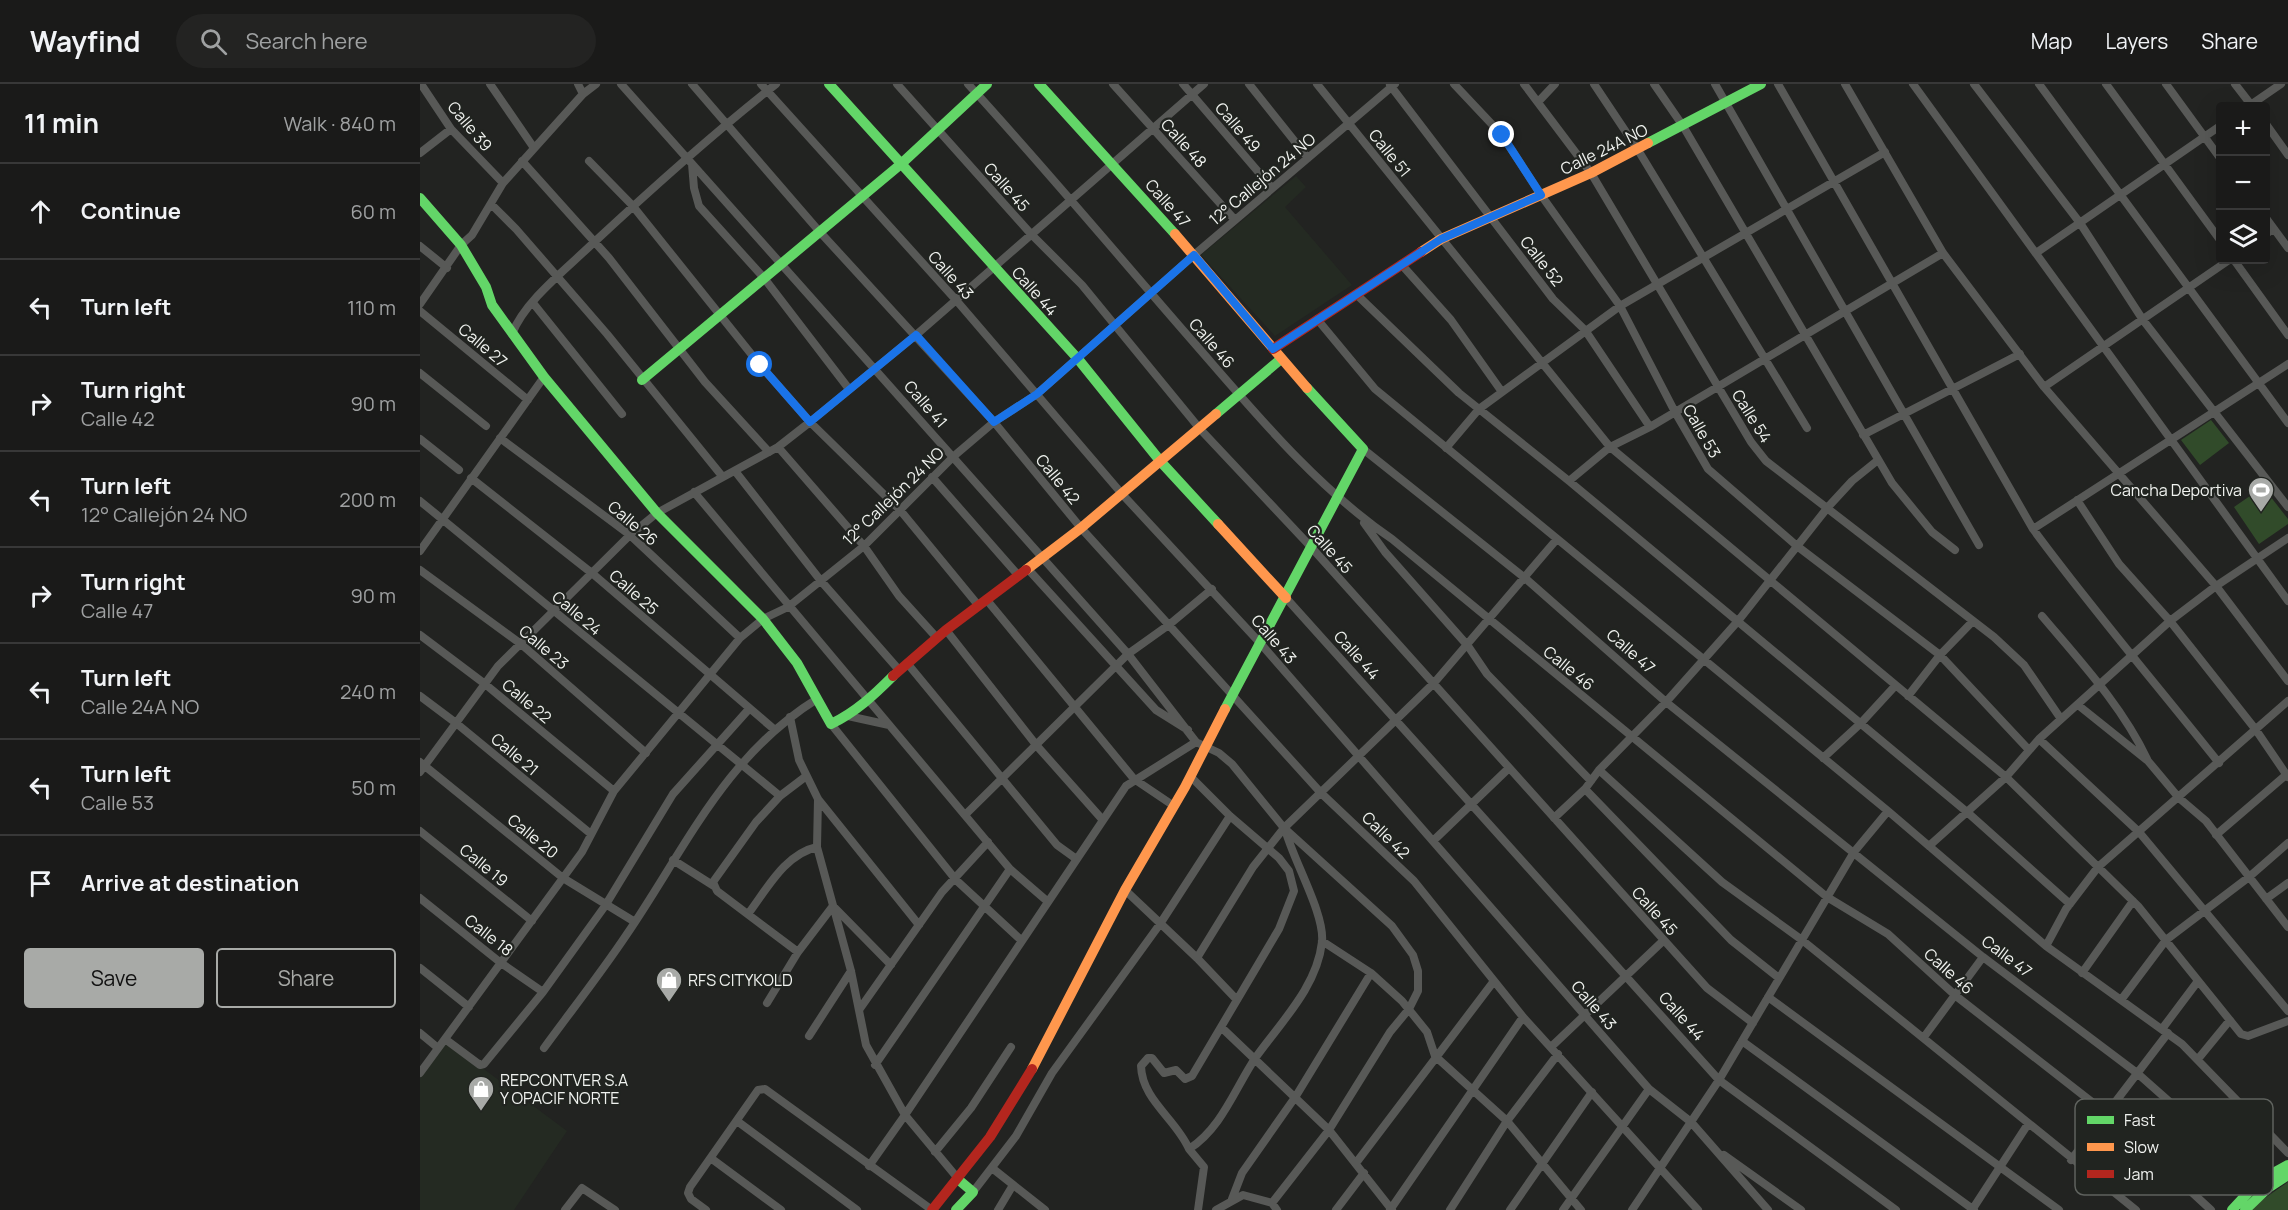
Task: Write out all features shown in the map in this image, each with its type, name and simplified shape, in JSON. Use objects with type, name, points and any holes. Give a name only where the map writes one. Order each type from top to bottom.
[{"type":"street","name":"Calle 39","points":[[421,84],[451,129],[502,183]]},
{"type":"street","points":[[490,84],[534,148]]},
{"type":"street","points":[[578,84],[583,94]]},
{"type":"street","points":[[420,304],[461,245],[472,235],[502,183],[583,94],[596,84]]},
{"type":"street","name":"Calle 41","points":[[621,84],[954,456],[1128,654],[1201,744]]},
{"type":"street","name":"Calle 42","points":[[692,84],[819,231],[994,422],[1081,528],[1322,793],[1414,881],[1523,1017],[1698,1210]]},
{"type":"street","name":"Calle 43","points":[[761,84],[956,300],[1122,494],[1261,644],[1649,1089],[1691,1122],[1768,1210]]},
{"type":"street","points":[[512,334],[519,318],[556,277],[632,206],[690,161],[728,124],[776,84]]},
{"type":"street","name":"Calle 44","points":[[829,84],[1078,360],[1161,462],[1719,1080],[1896,1210]]},
{"type":"street","name":"Calle 45","points":[[897,84],[1031,234],[1082,285],[1114,327],[1200,429],[1311,547],[1707,988],[1753,1023]]},
{"type":"street","name":"Calle 46","points":[[968,84],[1240,395],[1359,517],[1392,539],[1827,897],[1888,934],[1956,996],[2088,1099]]},
{"type":"street","points":[[642,380],[901,164],[987,84]]},
{"type":"street","name":"Calle 47","points":[[1039,84],[1194,255],[1281,359],[1363,449],[1525,578],[1666,702],[1983,957],[2137,1073],[2166,1099]]},
{"type":"street","name":"Calle 48","points":[[1113,84],[1235,220]]},
{"type":"street","name":"Calle 49","points":[[1183,84],[1272,188]]},
{"type":"street","points":[[422,766],[498,666],[556,612],[630,535],[657,513],[778,447],[810,422],[916,335],[1204,84]]},
{"type":"street","points":[[1249,84],[1308,158]]},
{"type":"street","name":"Calle 51","points":[[1317,84],[1610,447],[1769,582],[2006,777],[2133,901],[2241,1034],[2248,1036],[2288,1021]]},
{"type":"street","name":"Calle 53","points":[[1454,84],[1502,135],[1541,195],[1620,306],[1675,412],[1708,469],[1797,546],[1940,655],[2029,750]]},
{"type":"street","name":"Calle 54","points":[[1524,84],[1591,173],[1751,442],[1766,461],[1973,621],[2024,664],[2061,718]]},
{"type":"street","points":[[1539,101],[1555,84]]},
{"type":"street","points":[[1594,84],[1638,150],[1807,428]]},
{"type":"street","points":[[1654,84],[1683,126],[1892,483],[1932,532],[1955,550]]},
{"type":"street","points":[[1715,84],[1980,545]]},
{"type":"street","name":"Calle 24A NO","points":[[1273,349],[1441,239],[1591,173],[1761,84]]},
{"type":"street","points":[[1778,84],[2032,529],[2077,590],[2133,653],[2219,763]]},
{"type":"street","points":[[1845,84],[1943,253],[2044,387],[2216,586],[2288,681]]},
{"type":"street","points":[[1913,84],[2288,601]]},
{"type":"street","points":[[1974,84],[2080,223],[2143,320],[2288,507]]},
{"type":"street","points":[[2039,84],[2288,423]]},
{"type":"street","points":[[2106,84],[2167,164],[2216,234]]},
{"type":"street","points":[[2166,84],[2219,156]]},
{"type":"street","points":[[2235,84],[2248,102]]},
{"type":"street","points":[[2256,102],[2281,84]]},
{"type":"street","name":"12° Callejón 24 NO","points":[[420,1073],[563,878],[591,834],[614,791],[740,638],[763,620],[789,607],[864,546],[954,456],[994,422],[1037,394],[1078,360],[1194,255],[1392,85]]},
{"type":"street","name":"Calle 52","points":[[1392,85],[1553,299],[1585,330],[1650,427]]},
{"type":"street","points":[[420,153],[451,129]]},
{"type":"street","points":[[2036,253],[2216,129]]},
{"type":"street","points":[[2270,131],[2288,155]]},
{"type":"street","points":[[1446,448],[1479,409],[1620,306],[1885,152]]},
{"type":"street","points":[[588,160],[632,206],[722,314],[760,365],[810,422],[900,510],[1075,707],[1134,778],[1174,806]]},
{"type":"street","points":[[522,161],[646,303],[705,382],[769,452]]},
{"type":"street","points":[[690,161],[699,206],[764,278],[849,389]]},
{"type":"street","points":[[420,198],[461,245],[486,287],[488,298],[544,377],[657,513],[763,620],[797,663],[831,724],[956,880],[1021,940]]},
{"type":"street","points":[[490,204],[516,229],[607,334],[722,476]]},
{"type":"street","points":[[2270,224],[2288,248]]},
{"type":"street","points":[[2270,231],[2274,229]]},
{"type":"street","points":[[420,246],[447,268]]},
{"type":"street","points":[[1569,481],[1610,447],[1650,427],[1943,253]]},
{"type":"street","points":[[1401,264],[1451,320],[1502,392]]},
{"type":"street","points":[[2044,387],[2223,264]]},
{"type":"street","points":[[2237,264],[2288,335]]},
{"type":"street","points":[[1356,294],[1459,393],[1862,723],[2070,904]]},
{"type":"street","points":[[533,303],[622,414]]},
{"type":"street","name":"Calle 27","points":[[420,311],[528,400]]},
{"type":"street","points":[[1317,319],[1374,389],[1888,811],[2046,946],[2165,1031],[2198,1059],[2236,1099]]},
{"type":"street","points":[[1863,435],[1905,411],[1953,390],[2020,354]]},
{"type":"street","points":[[831,724],[848,716],[868,701],[903,666],[946,630],[1081,528],[1281,359]]},
{"type":"street","points":[[2032,529],[2288,364]]},
{"type":"street","points":[[420,373],[486,426]]},
{"type":"street","points":[[420,551],[544,377]]},
{"type":"street","name":"Calle 26","points":[[500,438],[630,535],[740,638]]},
{"type":"street","points":[[420,439],[459,470]]},
{"type":"street","points":[[778,447],[864,546],[899,596],[937,638]]},
{"type":"street","points":[[706,1210],[688,1193],[758,1090],[765,1089],[932,1210],[960,1181],[999,1125],[1068,1006],[1125,890],[1191,777],[1201,744],[1234,694],[1363,449]]},
{"type":"street","points":[[1554,818],[1585,789],[1599,770],[1666,702],[1738,621],[1828,507],[1852,481],[1878,460]]},
{"type":"street","points":[[735,471],[821,580],[903,666],[1057,845],[1075,858]]},
{"type":"street","points":[[932,477],[1155,710],[1188,730]]},
{"type":"street","name":"Calle 25","points":[[471,478],[593,574],[775,730]]},
{"type":"street","points":[[694,492],[1010,869],[1047,901]]},
{"type":"street","points":[[2078,500],[2119,564],[2169,621],[2256,730],[2287,776],[2216,835]]},
{"type":"street","name":"Calle 24","points":[[420,501],[780,796]]},
{"type":"street","points":[[1359,517],[1385,552],[1468,646],[1487,674],[1591,781]]},
{"type":"street","points":[[1929,846],[2006,777],[2061,718],[2100,686],[2169,621],[2216,586],[2288,538]]},
{"type":"street","points":[[1197,958],[1268,847],[1284,828],[1434,683],[1490,621],[1557,539]]},
{"type":"street","name":"Calle 23","points":[[420,570],[521,644],[646,753]]},
{"type":"street","points":[[966,814],[1128,654],[1170,624],[1212,589]]},
{"type":"street","points":[[2042,616],[2100,686],[2139,743],[2148,761]]},
{"type":"street","points":[[1908,696],[1940,655],[1973,621]]},
{"type":"street","points":[[946,630],[1037,746],[1101,818]]},
{"type":"street","name":"Calle 22","points":[[420,635],[485,684],[614,791]]},
{"type":"street","points":[[1823,758],[1862,723],[1895,686]]},
{"type":"street","name":"Calle 21","points":[[420,696],[591,834]]},
{"type":"street","points":[[544,1048],[635,922],[693,827],[740,765],[790,717],[817,699]]},
{"type":"street","points":[[2046,946],[2070,904],[2098,867],[2180,798],[2288,701]]},
{"type":"street","points":[[2078,705],[2148,761],[2216,835],[2288,927]]},
{"type":"street","points":[[445,1039],[482,1065],[543,992],[605,906],[673,794],[749,709]]},
{"type":"street","points":[[848,716],[890,725]]},
{"type":"street","points":[[790,717],[805,777],[818,799],[919,925]]},
{"type":"street","points":[[2039,739],[2139,832],[2288,1011]]},
{"type":"street","points":[[869,1166],[1101,818],[1126,786],[1134,778],[1201,744]]},
{"type":"street","points":[[1201,744],[1232,764],[1284,828],[1392,926],[1413,955],[1420,982],[1409,1009],[1390,1032],[1329,1130],[1275,1207],[1243,1195],[1232,1199],[1216,1210]]},
{"type":"street","name":"Calle 20","points":[[422,766],[563,878],[605,906],[635,922]]},
{"type":"street","points":[[1433,841],[1509,768]]},
{"type":"street","points":[[1599,770],[1722,882],[1802,940],[1924,1037],[2075,1163]]},
{"type":"street","points":[[714,886],[713,882],[720,870],[780,796],[805,777]]},
{"type":"street","points":[[1191,777],[1230,816],[1268,847],[1289,871],[1294,891],[1279,929],[1188,1079],[1181,1077],[1176,1070],[1164,1073],[1152,1058],[1148,1058],[1141,1066],[1144,1085],[1177,1126],[1189,1149],[1204,1167],[1198,1210]]},
{"type":"street","points":[[1585,789],[1731,940],[1779,978]]},
{"type":"street","points":[[818,799],[817,847],[851,971],[866,1045],[875,1065],[905,1115],[960,1181],[973,1192]]},
{"type":"street","points":[[1632,1210],[1719,1080],[1854,852],[1888,811]]},
{"type":"street","points":[[956,1210],[973,1192],[1016,1136],[1052,1073],[1160,924],[1230,816]]},
{"type":"street","points":[[1189,1149],[1214,1127],[1256,1058],[1298,1002],[1314,971],[1322,941],[1318,915],[1290,850],[1284,828]]},
{"type":"street","name":"Calle 19","points":[[420,831],[532,921]]},
{"type":"street","points":[[859,1010],[942,892],[956,880],[988,842]]},
{"type":"street","points":[[2121,1000],[2166,940],[2249,877],[2288,843]]},
{"type":"street","points":[[748,914],[791,858],[804,850],[817,847]]},
{"type":"street","points":[[673,860],[714,886],[798,952]]},
{"type":"street","points":[[875,1065],[1010,869]]},
{"type":"street","points":[[2266,899],[2288,883]]},
{"type":"street","points":[[1125,890],[1197,958],[1237,1000]]},
{"type":"street","name":"Calle 18","points":[[420,898],[501,963],[543,992]]},
{"type":"street","points":[[2082,973],[2133,901]]},
{"type":"street","points":[[766,1003],[798,952],[833,906]]},
{"type":"street","points":[[833,906],[891,965]]},
{"type":"street","points":[[1551,1047],[1664,940]]},
{"type":"street","points":[[1322,941],[1371,973],[1409,1009],[1427,1032],[1435,1056],[1507,1121],[1581,1210]]},
{"type":"street","points":[[1924,1037],[1983,957]]},
{"type":"street","points":[[420,968],[469,1007]]},
{"type":"street","points":[[809,1036],[851,971]]},
{"type":"street","points":[[1232,1199],[1242,1173],[1296,1096],[1371,973]]},
{"type":"street","points":[[1356,1163],[1494,981]]},
{"type":"street","points":[[2117,1099],[2137,1073],[2198,981]]},
{"type":"street","points":[[1768,996],[2059,1210]]},
{"type":"street","points":[[1221,1027],[1296,1096],[1329,1130],[1391,1210],[1523,1017]]},
{"type":"street","points":[[2198,1059],[2230,1020]]},
{"type":"street","points":[[420,1033],[438,1048]]},
{"type":"street","points":[[1742,1041],[1973,1210],[2028,1124]]},
{"type":"street","points":[[935,1152],[972,1108],[1011,1047]]},
{"type":"street","points":[[1450,1210],[1507,1121],[1558,1054]]},
{"type":"street","points":[[1563,1210],[1649,1089]]},
{"type":"street","points":[[1510,1210],[1592,1092]]},
{"type":"street","points":[[736,1121],[857,1210]]},
{"type":"street","points":[[2273,1137],[2288,1153]]},
{"type":"street","points":[[1713,1148],[1802,1210]]},
{"type":"street","points":[[2071,1160],[2075,1155]]},
{"type":"street","points":[[712,1159],[781,1210]]},
{"type":"street","points":[[2273,1173],[2288,1165]]},
{"type":"street","points":[[992,1168],[1045,1210]]},
{"type":"street","points":[[1336,1210],[1364,1173]]},
{"type":"street","points":[[2273,1185],[2288,1175]]},
{"type":"street","points":[[998,1210],[1013,1185]]},
{"type":"street","points":[[565,1210],[582,1188],[615,1210]]},
{"type":"street","points":[[2116,1195],[2136,1210]]},
{"type":"street","name":"Calle 46","points":[[2195,1195],[2211,1210]]},
{"type":"street","points":[[2232,1210],[2246,1195]]},
{"type":"street","points":[[2245,1210],[2261,1195]]},
{"type":"shaded area","points":[[1296,176],[1306,187],[1285,207],[1352,285],[1275,336],[1201,255]]},
{"type":"shaded area","name":"REPCONTVER S.A Y OPACIF NORTE","points":[[445,1040],[567,1131],[514,1210],[420,1210],[420,1073]]},
{"type":"green space","name":"Cancha Deportiva","points":[[2211,420],[2229,443],[2200,465],[2181,440]]},
{"type":"green space","name":"Cancha Deportiva","points":[[2263,487],[2288,519],[2288,524],[2259,544],[2234,507]]},
{"type":"green space","points":[[2288,1182],[2288,1210],[2250,1210],[2269,1195],[2273,1195],[2273,1192]]},
{"type":"traffic: fast","points":[[829,84],[1078,359],[1161,462],[1218,524]]},
{"type":"traffic: fast","points":[[642,380],[901,164],[987,84]]},
{"type":"traffic: fast","points":[[1039,84],[1175,234]]},
{"type":"traffic: fast","points":[[1648,143],[1761,84]]},
{"type":"traffic: fast","points":[[420,198],[461,245],[486,287],[492,305],[544,377],[657,513],[763,619],[797,663],[831,724],[864,703],[893,676]]},
{"type":"traffic: fast","points":[[1216,414],[1281,359]]},
{"type":"traffic: fast","points":[[1225,709],[1363,449],[1307,388]]},
{"type":"traffic: fast","points":[[2273,1173],[2288,1165]]},
{"type":"traffic: fast","points":[[2273,1185],[2288,1175]]},
{"type":"traffic: fast","points":[[956,1210],[973,1192],[960,1181]]},
{"type":"traffic: fast","points":[[2232,1210],[2246,1195]]},
{"type":"traffic: fast","points":[[2245,1210],[2261,1195]]},
{"type":"traffic: slow","points":[[1421,252],[1441,239],[1591,173],[1648,143]]},
{"type":"traffic: slow","points":[[1175,234],[1307,388]]},
{"type":"traffic: slow","points":[[1026,570],[1081,528],[1216,414]]},
{"type":"traffic: slow","points":[[1218,524],[1286,598]]},
{"type":"traffic: slow","points":[[1032,1069],[1125,890],[1185,787],[1225,709]]},
{"type":"traffic: jam","points":[[1273,349],[1421,252]]},
{"type":"traffic: jam","points":[[893,676],[946,630],[1026,570]]},
{"type":"traffic: jam","points":[[932,1210],[990,1137],[1032,1069]]},
{"type":"place","name":"Cancha Deportiva","points":[[2261,513]]},
{"type":"place","name":"RFS CITYKOLD","points":[[669,1003]]},
{"type":"place","name":"REPCONTVER S.A Y OPACIF NORTE","points":[[481,1112]]},
{"type":"route","points":[[760,365],[810,422],[916,335],[994,422],[1037,394],[1078,360],[1194,255],[1273,349],[1441,239],[1541,195],[1508,148],[1502,135]]}]
